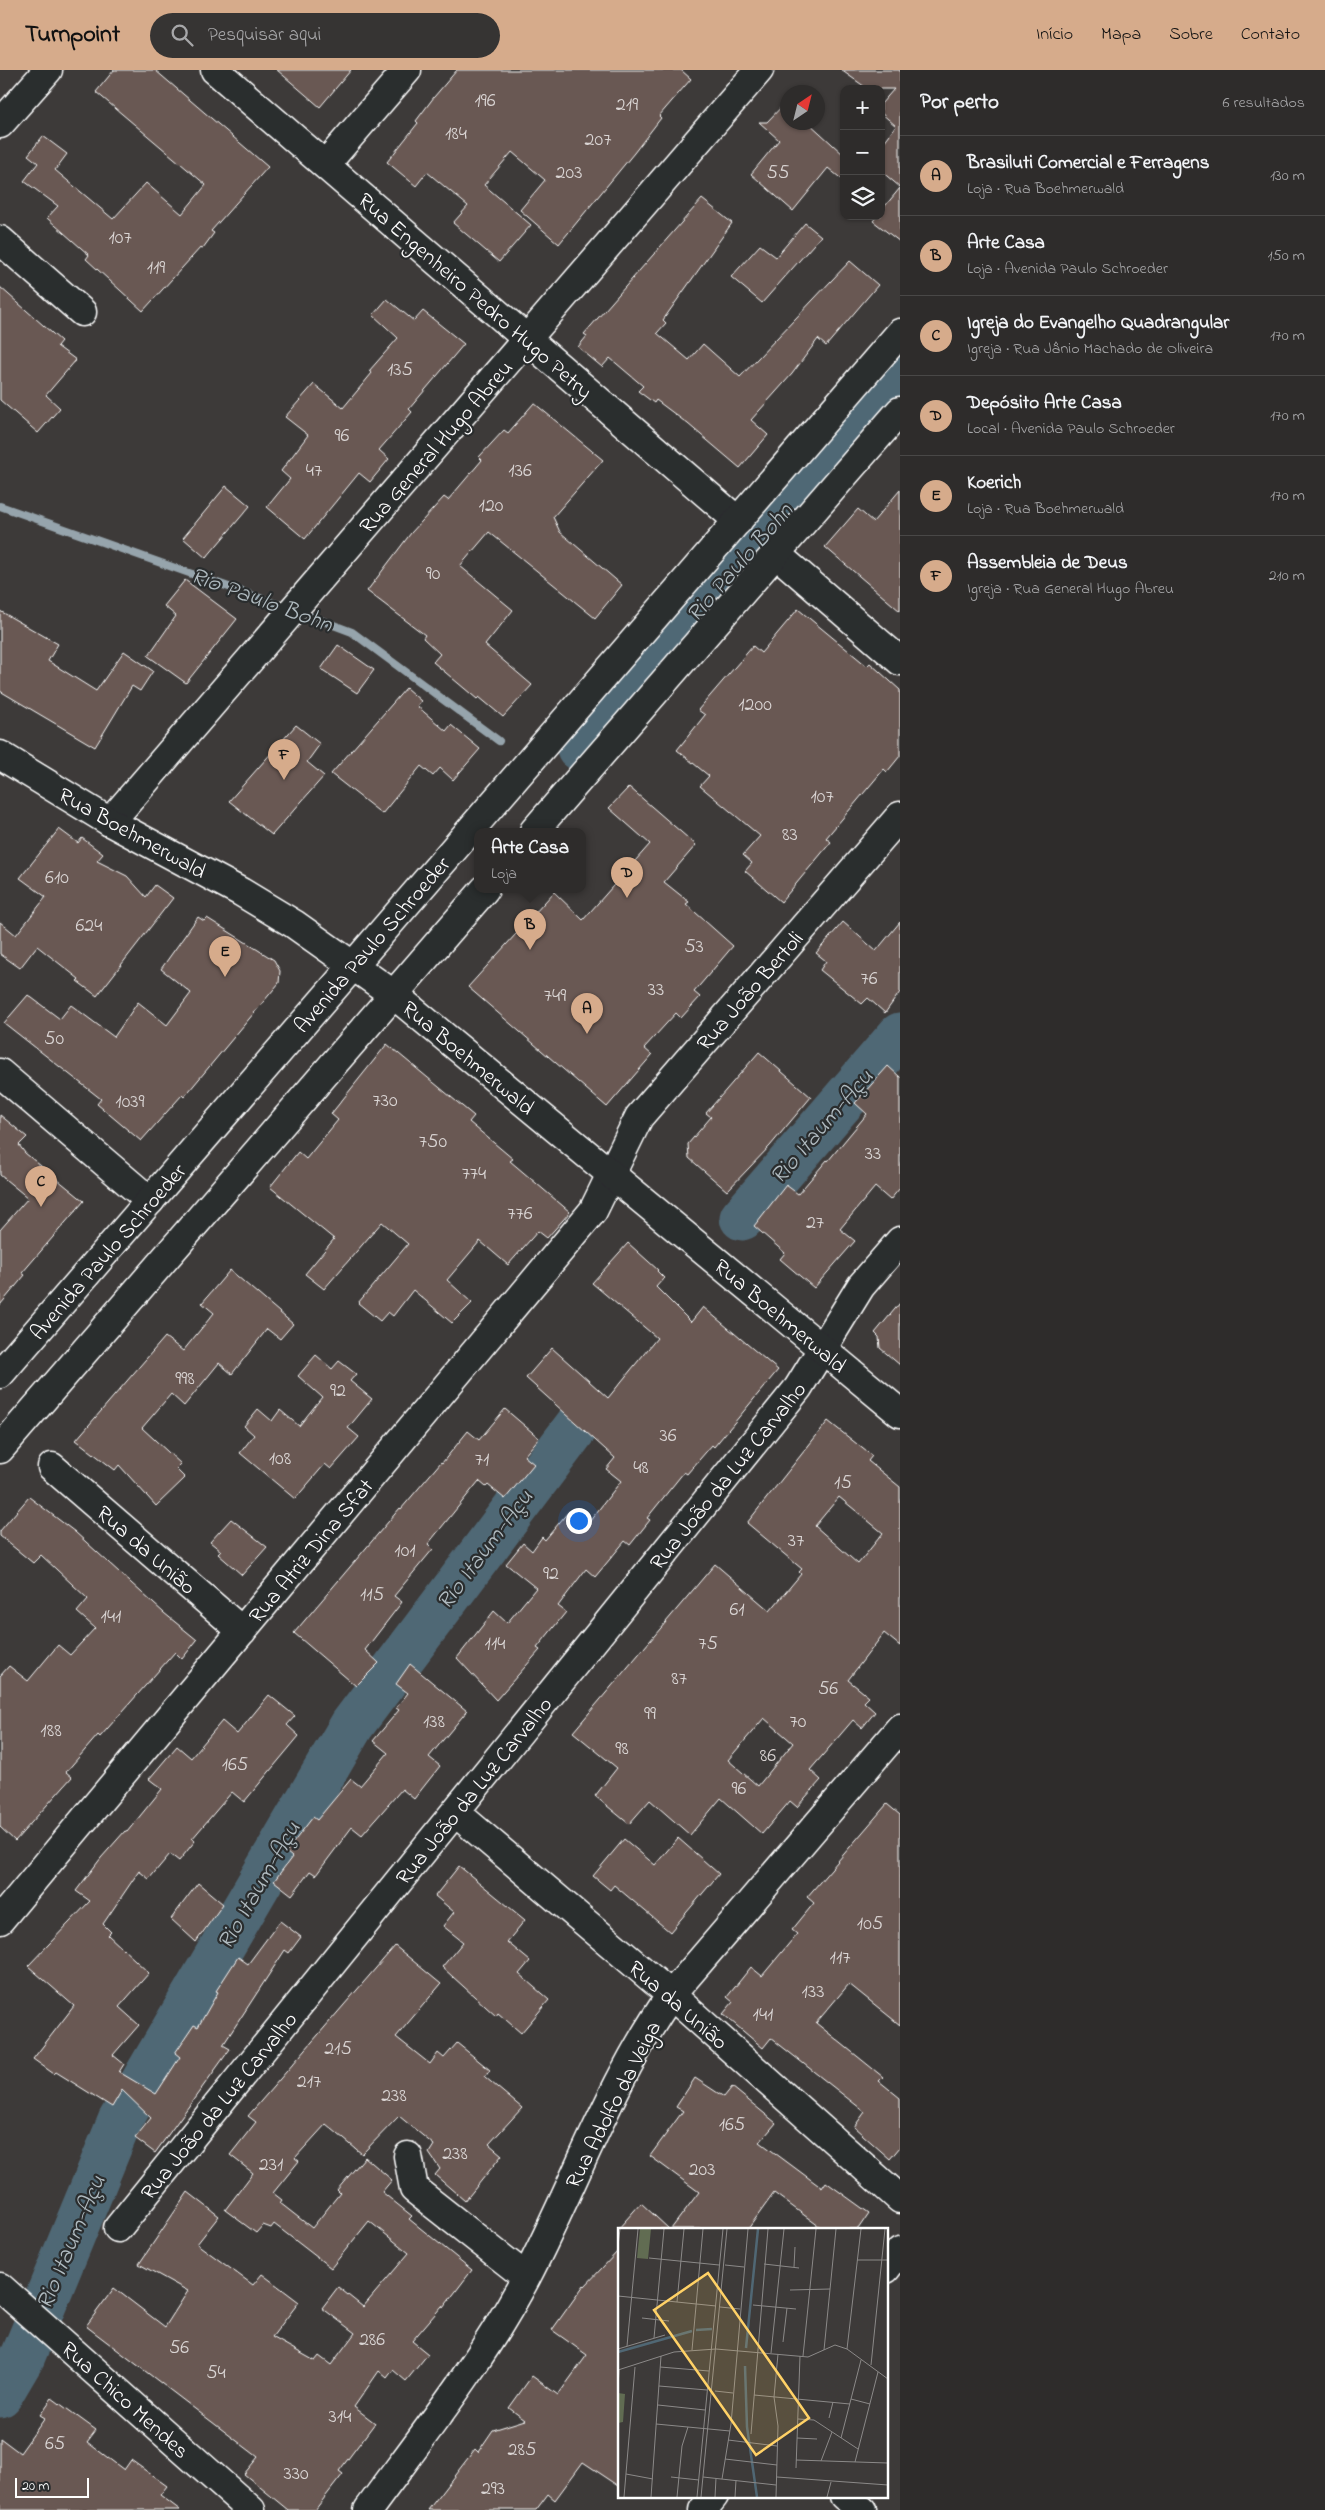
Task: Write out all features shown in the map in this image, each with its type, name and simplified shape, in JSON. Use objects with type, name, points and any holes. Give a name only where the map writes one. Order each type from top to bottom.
[{"type":"street","points":[[0,124],[48,70]]},
{"type":"street","name":"Rua Engenheiro Pedro Hugo Petry","points":[[215,70],[738,521]]},
{"type":"street","points":[[325,165],[407,70]]},
{"type":"street","name":"Rua General Hugo Abreu","points":[[110,822],[759,70]]},
{"type":"street","points":[[0,240],[82,312]]},
{"type":"street","name":"Avenida Paulo Schroeder","points":[[0,1374],[900,333]]},
{"type":"street","points":[[537,828],[900,411]]},
{"type":"street","points":[[775,553],[900,661]]},
{"type":"street","name":"Rua Boehmerwald","points":[[0,755],[110,822],[241,892],[354,964],[393,994],[900,1413]]},
{"type":"street","name":"Rua João Bertoli","points":[[610,1173],[639,1117],[900,816]]},
{"type":"street","points":[[0,1449],[481,893]]},
{"type":"street","points":[[0,1074],[150,1201]]},
{"type":"street","name":"Rua Atriz Dina Sfat","points":[[0,1920],[593,1211],[610,1173]]},
{"type":"street","name":"Rua João da Luz Carvalho","points":[[118,2228],[798,1388],[861,1286],[900,1241]]},
{"type":"street","name":"Rua da União","points":[[52,1467],[242,1631]]},
{"type":"street","name":"Rua Adolfo da Veiga","points":[[368,2510],[480,2355],[526,2277],[629,2062],[671,1995],[900,1728]]},
{"type":"street","name":"Rua da União","points":[[455,1812],[671,1995],[900,2199]]},
{"type":"street","points":[[408,2156],[414,2189],[526,2277]]},
{"type":"street","points":[[888,2266],[900,2251]]},
{"type":"street","name":"Rua Chico Mendes","points":[[0,2287],[251,2510]]},
{"type":"street","points":[[703,2510],[712,2498]]},
{"type":"street","points":[[847,2498],[862,2510]]},
{"type":"building","points":[[114,70],[155,70],[268,167],[211,231],[214,233],[203,248],[201,247],[143,311],[86,259],[89,255],[47,218],[58,206],[24,181],[38,163],[28,155],[43,136],[67,154],[55,170],[113,219],[146,183],[182,214],[206,185],[96,92]]},
{"type":"building","points":[[277,70],[351,70],[320,107]]},
{"type":"building","points":[[457,70],[681,70],[691,79],[659,116],[661,118],[634,153],[559,244],[520,210],[545,180],[512,152],[484,185],[531,225],[499,262],[453,223],[468,206],[427,172],[416,186],[387,162],[418,123],[416,121],[434,97]]},
{"type":"building","points":[[841,70],[900,70],[900,187],[885,174],[885,141],[896,126],[885,116],[885,99],[894,89],[885,89],[885,85],[862,85]]},
{"type":"building","points":[[780,108],[780,130],[817,130],[840,151],[840,178],[828,168],[793,211],[751,174],[779,140],[759,122],[767,122]]},
{"type":"building","points":[[900,188],[900,242],[873,221],[885,220],[885,206]]},
{"type":"building","points":[[702,199],[732,223],[663,320],[666,323],[657,333],[689,360],[703,344],[740,377],[850,261],[878,285],[826,346],[818,339],[792,374],[751,420],[768,435],[740,468],[688,424],[656,400],[654,403],[638,391],[643,386],[610,358],[602,367],[578,347],[587,336],[584,334]]},
{"type":"building","points":[[805,223],[821,236],[762,303],[731,277],[760,245],[776,257]]},
{"type":"building","points":[[0,287],[61,341],[57,346],[76,360],[46,395],[60,408],[38,433],[0,400]]},
{"type":"building","points":[[387,299],[414,321],[423,311],[464,344],[409,409],[412,412],[379,450],[389,459],[370,482],[359,473],[305,539],[267,507],[290,479],[281,471],[308,435],[285,417],[314,384],[343,408],[372,373],[369,371],[398,338],[373,315]]},
{"type":"building","points":[[534,403],[603,460],[553,517],[560,532],[622,585],[595,618],[489,532],[460,566],[513,610],[485,645],[532,685],[503,717],[479,697],[477,699],[433,662],[440,654],[423,638],[425,635],[367,591],[411,533],[444,497],[448,500],[482,460],[479,457],[504,430],[508,433]]},
{"type":"building","points":[[226,486],[250,506],[206,558],[183,538]]},
{"type":"building","points":[[900,490],[900,611],[825,547],[858,509],[873,522]]},
{"type":"building","points":[[185,580],[237,619],[186,683],[148,656],[176,616],[164,606]]},
{"type":"building","points":[[798,609],[867,666],[870,663],[900,690],[900,756],[887,772],[884,769],[826,838],[831,842],[781,902],[745,871],[752,863],[743,855],[760,836],[700,786],[709,776],[677,750],[705,715],[698,710],[753,646],[761,653]]},
{"type":"building","points":[[0,611],[58,644],[48,661],[96,691],[124,651],[153,671],[140,691],[132,686],[95,747],[0,691]]},
{"type":"building","points":[[338,645],[374,670],[357,693],[321,669]]},
{"type":"building","points":[[406,688],[421,701],[417,706],[446,731],[451,725],[480,749],[453,780],[440,768],[433,776],[421,766],[382,814],[331,774]]},
{"type":"building","points":[[296,725],[320,744],[307,762],[324,776],[272,835],[229,801]]},
{"type":"building","points":[[629,787],[696,845],[664,882],[689,902],[686,904],[733,946],[694,992],[700,997],[681,1018],[676,1013],[644,1048],[652,1055],[607,1107],[468,987],[553,893],[583,920],[650,844],[609,808]]},
{"type":"building","points":[[59,829],[78,843],[82,838],[103,854],[97,861],[127,876],[146,897],[155,885],[173,898],[97,996],[77,981],[79,979],[37,946],[20,968],[0,954],[0,922],[16,935],[46,897],[20,878]]},
{"type":"building","points":[[198,917],[204,921],[207,918],[274,960],[280,971],[279,983],[184,1097],[182,1095],[141,1141],[97,1104],[101,1099],[4,1023],[28,995],[60,1019],[71,1005],[114,1037],[138,1002],[167,1025],[191,993],[161,969]]},
{"type":"building","points":[[843,922],[876,951],[900,922],[900,992],[885,1013],[868,998],[862,1004],[820,970],[826,961],[816,953]]},
{"type":"building","points":[[387,1044],[474,1116],[469,1122],[513,1159],[510,1161],[570,1212],[547,1238],[538,1231],[508,1265],[480,1241],[447,1280],[472,1303],[452,1323],[413,1290],[393,1316],[388,1312],[380,1321],[358,1303],[408,1244],[382,1222],[324,1289],[305,1274],[334,1239],[270,1187],[298,1152],[306,1159],[338,1120],[331,1114]]},
{"type":"building","points":[[759,1052],[811,1097],[770,1146],[727,1191],[689,1158],[688,1144],[711,1117],[706,1113]]},
{"type":"building","points":[[888,1066],[900,1077],[900,1188],[890,1200],[875,1187],[840,1229],[855,1241],[814,1288],[780,1259],[785,1253],[754,1226],[786,1185],[798,1194],[828,1161],[867,1114],[855,1103]]},
{"type":"building","points":[[0,1115],[27,1137],[19,1145],[25,1153],[84,1201],[22,1273],[25,1275],[0,1305],[0,1230],[28,1198],[0,1175]]},
{"type":"building","points":[[628,1243],[658,1270],[664,1278],[656,1287],[691,1322],[703,1307],[778,1370],[714,1447],[712,1445],[687,1474],[684,1472],[647,1518],[650,1520],[630,1545],[625,1541],[595,1577],[586,1569],[558,1606],[566,1612],[537,1648],[540,1650],[496,1700],[457,1658],[494,1611],[507,1623],[536,1588],[506,1564],[523,1543],[532,1551],[542,1537],[545,1540],[569,1511],[586,1526],[621,1481],[606,1469],[615,1458],[526,1378],[552,1348],[608,1398],[657,1338],[592,1283]]},
{"type":"building","points":[[230,1270],[293,1324],[280,1339],[267,1329],[232,1374],[219,1363],[184,1406],[171,1394],[142,1428],[181,1464],[176,1469],[185,1478],[156,1506],[119,1465],[115,1470],[76,1440],[165,1337],[183,1351],[214,1313],[202,1303]]},
{"type":"building","points":[[900,1303],[900,1365],[880,1348],[879,1337],[875,1333]]},
{"type":"building","points":[[316,1355],[332,1369],[339,1361],[356,1374],[350,1381],[372,1399],[348,1428],[359,1437],[331,1469],[325,1464],[295,1499],[240,1453],[254,1435],[244,1426],[258,1409],[272,1421],[280,1410],[299,1426],[322,1397],[298,1376]]},
{"type":"building","points":[[505,1409],[539,1438],[524,1456],[534,1464],[505,1499],[488,1485],[486,1487],[479,1481],[428,1544],[433,1549],[394,1596],[402,1602],[365,1650],[379,1663],[356,1686],[294,1633],[468,1431],[479,1440]]},
{"type":"building","points":[[828,1421],[872,1456],[868,1461],[900,1487],[900,1646],[884,1633],[848,1680],[869,1697],[864,1702],[875,1712],[862,1728],[853,1720],[810,1770],[821,1780],[797,1807],[790,1801],[762,1834],[721,1798],[690,1835],[650,1800],[629,1824],[595,1796],[617,1768],[573,1732],[715,1564],[770,1611],[801,1574],[799,1572],[802,1569],[747,1523]],"holes":[[[839,1497],[883,1533],[858,1564],[815,1526]],[[764,1718],[793,1743],[758,1786],[728,1760]]]},
{"type":"building","points":[[29,1497],[75,1532],[164,1613],[197,1640],[182,1659],[175,1652],[100,1737],[98,1735],[66,1772],[72,1777],[15,1841],[0,1827],[0,1676],[9,1666],[28,1681],[58,1645],[70,1655],[95,1628],[77,1612],[88,1599],[41,1555],[33,1563],[0,1536],[0,1531]]},
{"type":"building","points":[[231,1519],[267,1547],[242,1575],[218,1554],[221,1551],[210,1542]]},
{"type":"building","points":[[410,1664],[467,1711],[429,1757],[440,1766],[414,1799],[402,1789],[362,1835],[352,1827],[316,1875],[310,1871],[292,1895],[274,1881],[292,1857],[286,1852],[313,1817],[317,1820],[351,1779],[360,1786],[388,1753],[373,1741],[399,1710],[396,1708],[408,1693],[396,1684]]},
{"type":"building","points":[[269,1695],[295,1716],[287,1725],[299,1736],[244,1802],[232,1792],[192,1839],[195,1841],[179,1861],[170,1854],[149,1879],[139,1871],[103,1924],[111,1932],[108,1935],[149,1973],[119,2007],[139,2025],[113,2055],[124,2064],[119,2072],[156,2094],[180,2057],[175,2053],[194,2025],[198,2027],[218,1992],[216,1991],[238,1957],[248,1964],[280,1921],[301,1937],[289,1953],[285,1950],[223,2045],[230,2049],[155,2153],[135,2138],[151,2118],[122,2090],[112,2107],[56,2072],[54,2074],[33,2059],[74,2006],[28,1966],[90,1901],[76,1891],[101,1858],[125,1831],[127,1832],[162,1789],[149,1779],[177,1746],[191,1758],[222,1721],[237,1734]]},
{"type":"building","points":[[887,1804],[900,1815],[900,2025],[849,1984],[816,2023],[883,2077],[879,2081],[900,2098],[900,2147],[890,2159],[854,2127],[865,2112],[771,2038],[763,2048],[723,2014],[733,2002],[727,1997],[751,1967],[762,1976],[797,1934],[792,1930],[814,1903],[807,1897]]},
{"type":"building","points":[[678,1838],[719,1874],[670,1932],[614,1885],[610,1890],[593,1876],[624,1839],[655,1865]]},
{"type":"building","points":[[459,1866],[525,1920],[507,1942],[530,1961],[519,1974],[549,2000],[521,2033],[498,2013],[496,2016],[442,1967],[463,1942],[443,1926],[454,1912],[435,1896]]},
{"type":"building","points":[[198,1883],[223,1904],[196,1942],[171,1919]]},
{"type":"building","points":[[395,1946],[441,1984],[396,2037],[430,2064],[438,2053],[444,2058],[457,2043],[490,2070],[485,2077],[522,2108],[489,2144],[502,2155],[465,2201],[435,2175],[440,2169],[429,2153],[434,2145],[399,2116],[362,2154],[326,2124],[295,2158],[299,2161],[273,2193],[282,2200],[280,2203],[312,2228],[340,2193],[337,2190],[365,2157],[392,2180],[382,2192],[412,2216],[409,2219],[472,2270],[443,2308],[442,2306],[412,2341],[428,2354],[406,2381],[393,2370],[387,2378],[379,2371],[354,2407],[375,2423],[339,2471],[343,2474],[315,2510],[288,2510],[244,2474],[258,2457],[86,2326],[114,2288],[165,2327],[188,2291],[139,2264],[188,2192],[219,2216],[197,2244],[253,2285],[262,2274],[299,2302],[272,2337],[315,2361],[319,2356],[331,2365],[355,2333],[322,2308],[338,2287],[363,2307],[409,2253],[369,2221],[331,2268],[274,2224],[271,2228],[263,2225],[256,2233],[225,2210],[253,2173],[230,2155],[256,2122],[248,2116]]},
{"type":"building","points":[[695,2078],[724,2097],[732,2087],[776,2123],[760,2142],[822,2188],[826,2182],[869,2213],[859,2228],[822,2228],[774,2193],[749,2228],[672,2228],[699,2192],[650,2156],[683,2111],[676,2107]]},
{"type":"building","points":[[641,2203],[668,2228],[619,2228]]},
{"type":"building","points":[[618,2251],[618,2485],[583,2462],[555,2500],[548,2494],[536,2510],[428,2510],[475,2449],[478,2452],[493,2430],[525,2420],[509,2408],[532,2376],[558,2395],[587,2355],[552,2330],[585,2286]]},
{"type":"building","points":[[52,2398],[96,2430],[87,2442],[124,2470],[131,2460],[167,2486],[160,2495],[180,2510],[0,2510],[0,2438],[20,2453],[45,2418],[40,2415]]},
{"type":"waterway","name":"Rio Paulo Bohn","points":[[579,748],[900,375]]},
{"type":"waterway","name":"Rio Paulo Bohn","points":[[0,506],[288,608]]},
{"type":"waterway","name":"Rio Paulo Bohn","points":[[299,612],[352,632],[499,741]]},
{"type":"waterway","name":"Rio Itaum-Açu","points":[[742,1218],[900,1035]]},
{"type":"waterway","name":"Rio Itaum-Açu","points":[[0,2395],[23,2356],[120,2121],[352,1725],[585,1415]]},
{"type":"place","name":"Assembleia de Deus","points":[[284,780]]},
{"type":"place","name":"Depósito Arte Casa","points":[[627,898]]},
{"type":"place","name":"Arte Casa","points":[[530,950]]},
{"type":"place","name":"Koerich","points":[[225,977]]},
{"type":"place","name":"Brasiluti Comercial e Ferragens","points":[[587,1034]]},
{"type":"place","name":"Igreja do Evangelho Quadrangular","points":[[41,1207]]}]
